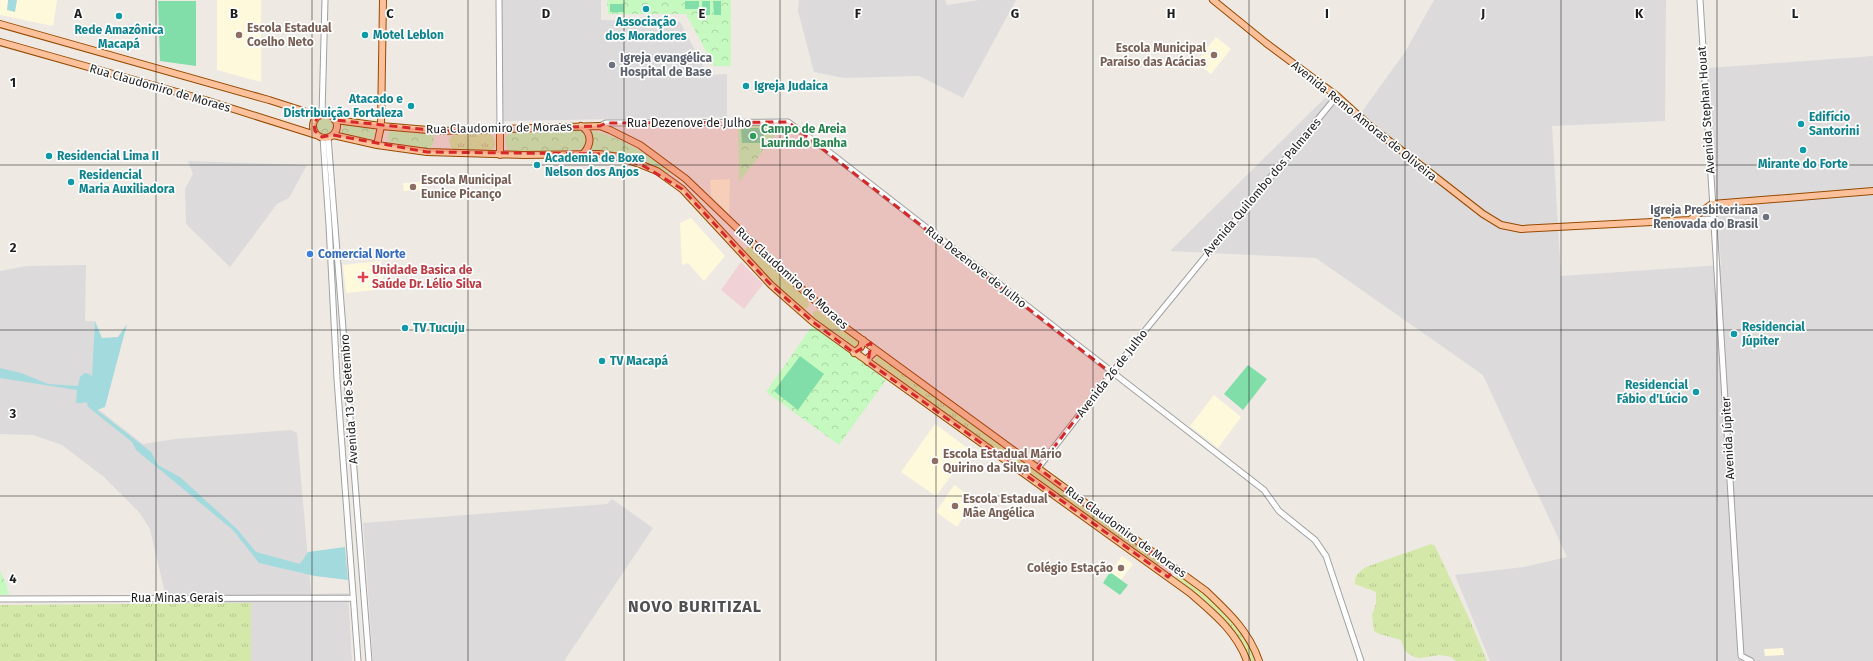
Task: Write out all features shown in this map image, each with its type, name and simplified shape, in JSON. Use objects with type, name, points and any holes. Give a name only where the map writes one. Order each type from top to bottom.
[{"type":"main road","points":[[377,145],[381,126],[383,0]]},
{"type":"main road","name":"Avenida Remo Amoras de Oliveira","points":[[1213,0],[1266,43],[1337,96],[1370,126],[1483,214],[1501,225],[1521,229],[1690,220]]},
{"type":"main road","name":"Rua Claudomiro de Moraes","points":[[0,24],[269,100],[320,116]]},
{"type":"main road","name":"Rua Claudomiro de Moraes","points":[[0,42],[205,100],[326,137],[427,152],[500,155],[583,154],[619,157],[657,171],[673,182],[693,200],[771,285],[813,322],[1168,578],[1214,613],[1228,628],[1243,651],[1247,661]]},
{"type":"main road","points":[[329,115],[335,120],[337,128],[326,137],[314,127],[315,120],[320,116],[329,115]]},
{"type":"main road","name":"Rua Claudomiro de Moraes","points":[[335,120],[440,131],[600,126],[640,145],[686,179],[806,294],[876,351],[1206,591],[1237,622],[1248,636],[1259,661]]},
{"type":"main road","points":[[580,126],[587,131],[590,139],[589,146],[583,154]]},
{"type":"main road","points":[[500,128],[500,155]]},
{"type":"main road","points":[[1690,220],[1712,204],[1873,191]]},
{"type":"main road","points":[[854,353],[861,347],[863,340]]},
{"type":"main road","points":[[868,362],[869,357],[876,351]]},
{"type":"main road","points":[[1168,578],[1175,569]]},
{"type":"street","points":[[320,116],[323,102],[325,0]]},
{"type":"street","points":[[500,0],[500,128]]},
{"type":"street","name":"Avenida Stephan Houat","points":[[1700,0],[1713,219]]},
{"type":"street","name":"Avenida Quilombo dos Palmares","points":[[1187,278],[1337,96]]},
{"type":"street","name":"Rua Dezenove de Julho","points":[[600,126],[606,123],[788,122],[824,148],[1111,373],[1264,490],[1279,511],[1307,532],[1315,540],[1326,556],[1361,661]]},
{"type":"street","name":"Avenida 13 de Setembro","points":[[326,137],[338,386],[358,661]]},
{"type":"street","name":"Avenida 13 de Setembro","points":[[326,137],[369,661]]},
{"type":"street","points":[[1690,220],[1713,219]]},
{"type":"street","name":"Avenida Júpiter","points":[[1713,219],[1741,656],[1751,661]]},
{"type":"street","name":"Avenida 26 de Julho","points":[[1038,468],[1187,278]]},
{"type":"street","name":"Rua Minas Gerais","points":[[0,599],[353,598]]},
{"type":"highlighted area","points":[[326,115],[335,120],[440,131],[600,126],[606,123],[788,122],[1111,373],[1038,468],[1175,569],[1168,577],[868,362],[871,343],[854,353],[813,322],[771,285],[682,189],[642,165],[599,154],[427,152],[333,135],[322,137],[315,131],[314,124],[318,117]]},
{"type":"shaded area","points":[[0,0],[57,0],[53,26],[0,15]]},
{"type":"shaded area","name":"Escola Estadual Coelho Neto","points":[[217,0],[261,0],[261,82],[217,70]]},
{"type":"shaded area","points":[[502,0],[601,0],[601,20],[680,22],[708,75],[727,74],[727,117],[503,121]]},
{"type":"shaded area","points":[[799,0],[945,0],[947,5],[979,0],[1016,0],[963,98],[919,76],[844,78],[814,72],[798,11]]},
{"type":"shaded area","points":[[1434,0],[1666,0],[1665,121],[1552,126],[1561,276],[1721,265],[1708,68],[1873,56],[1873,661],[1490,661],[1455,575],[1524,567],[1567,557],[1483,375],[1316,258],[1170,251],[1333,90],[1361,113],[1405,52]]},
{"type":"shaded area","name":"Escola Municipal Paraíso das Acácias","points":[[1216,37],[1231,49],[1211,74],[1196,62]]},
{"type":"shaded area","points":[[188,161],[307,165],[289,198],[277,204],[230,267],[186,224],[185,189],[193,174]]},
{"type":"shaded area","points":[[730,179],[729,214],[711,196],[710,180]]},
{"type":"shaded area","name":"Escola Municipal Eunice Picanço","points":[[422,182],[422,190],[404,191],[403,183]]},
{"type":"shaded area","points":[[691,218],[725,256],[704,281],[688,263],[682,265],[680,223]]},
{"type":"shaded area","name":"Unidade Basica de Saúde Dr. Lélio Silva","points":[[381,261],[384,289],[346,293],[343,265]]},
{"type":"shaded area","points":[[741,262],[763,284],[744,309],[721,290]]},
{"type":"shaded area","points":[[86,265],[85,321],[95,321],[93,405],[143,444],[175,439],[291,430],[297,433],[311,594],[348,593],[352,661],[251,661],[251,603],[165,604],[165,593],[150,529],[139,512],[104,477],[62,445],[33,435],[0,434],[0,271],[27,266]]},
{"type":"shaded area","points":[[1214,395],[1241,417],[1218,448],[1190,426]]},
{"type":"shaded area","name":"Escola Estadual Mário Quirino da Silva","points":[[935,424],[970,450],[936,496],[901,472]]},
{"type":"shaded area","name":"Escola Estadual Mãe Angélica","points":[[954,485],[975,500],[957,527],[936,512]]},
{"type":"shaded area","points":[[612,499],[653,528],[564,661],[373,661],[363,523],[607,504]]},
{"type":"shaded area","name":"Colégio Estação","points":[[1122,556],[1133,564],[1121,580],[1110,572]]},
{"type":"shaded area","points":[[1783,648],[1784,655],[1765,656],[1764,649]]},
{"type":"green space","points":[[607,0],[731,0],[731,66],[714,66],[686,14],[608,14]]},
{"type":"green space","points":[[158,1],[196,1],[196,66],[160,61]]},
{"type":"green space","points":[[685,1],[699,1],[699,9],[685,9]]},
{"type":"green space","points":[[702,1],[710,1],[710,15],[703,15]]},
{"type":"green space","points":[[713,1],[721,1],[721,15],[714,15]]},
{"type":"green space","points":[[610,4],[624,4],[624,12],[610,12]]},
{"type":"green space","points":[[322,118],[328,118],[333,123],[331,132],[328,134],[322,134],[317,129],[317,123]]},
{"type":"green space","points":[[343,124],[374,129],[375,135],[372,139],[341,134]]},
{"type":"green space","points":[[784,124],[739,182],[738,126]]},
{"type":"green space","name":"Campo de Areia Laurindo Banha","points":[[741,128],[764,128],[764,143],[742,143]]},
{"type":"green space","points":[[580,129],[606,134],[618,139],[652,159],[673,175],[637,160],[615,153],[591,150],[566,150],[516,153],[509,151],[505,143],[506,136],[511,131]]},
{"type":"green space","points":[[390,131],[434,134],[433,143],[430,149],[390,142],[387,137]]},
{"type":"green space","points":[[487,132],[492,136],[495,142],[494,147],[489,151],[453,149],[449,139],[455,133]]},
{"type":"green space","points":[[749,245],[807,298],[809,304],[808,308],[802,309],[772,282],[744,251]]},
{"type":"green space","points":[[817,310],[859,341],[858,345],[855,347],[813,317],[813,312]]},
{"type":"green space","points":[[812,326],[886,380],[839,445],[766,392]]},
{"type":"green space","points":[[800,356],[824,374],[798,410],[774,391]]},
{"type":"green space","points":[[878,356],[1160,561],[1159,565],[1155,565],[875,362],[875,358]]},
{"type":"green space","points":[[1248,365],[1267,379],[1243,410],[1224,394]]},
{"type":"green space","points":[[1431,544],[1435,546],[1469,618],[1487,661],[1456,661],[1451,657],[1440,655],[1420,658],[1414,657],[1405,651],[1401,640],[1379,634],[1374,631],[1372,615],[1376,604],[1376,592],[1355,584],[1356,576],[1366,567]]},
{"type":"green space","points":[[0,571],[6,583],[9,595],[0,595]]},
{"type":"green space","points":[[1110,572],[1128,585],[1120,595],[1103,583]]},
{"type":"green space","points":[[1181,575],[1215,603],[1235,624],[1244,635],[1257,661],[1250,661],[1238,636],[1220,615],[1175,580],[1177,576]]},
{"type":"green space","points":[[251,603],[251,661],[0,661],[0,605]]},
{"type":"water","points":[[8,0],[17,0],[15,12],[7,10]]},
{"type":"water","points":[[95,321],[102,338],[118,337],[127,324],[105,407],[97,410],[151,452],[158,465],[180,477],[237,529],[256,552],[300,564],[308,552],[345,547],[348,580],[315,576],[259,563],[233,530],[136,450],[132,442],[87,406],[88,404],[85,402],[76,403],[77,390],[0,378],[0,368],[21,373],[48,384],[78,386],[80,377],[85,373],[90,374],[92,377]]},
{"type":"place","name":"Associação dos Moradores","points":[[646,9]]},
{"type":"place","name":"Rede Amazônica Macapá","points":[[119,16]]},
{"type":"place","name":"Escola Estadual Coelho Neto","points":[[239,35]]},
{"type":"place","name":"Motel Leblon","points":[[365,35]]},
{"type":"place","name":"Escola Municipal Paraíso das Acácias","points":[[1214,55]]},
{"type":"place","name":"Igreja evangélica Hospital de Base","points":[[612,65]]},
{"type":"place","name":"Igreja Judaica","points":[[746,86]]},
{"type":"place","name":"Atacado e Distribuição Fortaleza","points":[[411,106]]},
{"type":"place","name":"Edifício Santorini","points":[[1801,124]]},
{"type":"place","name":"Campo de Areia Laurindo Banha","points":[[753,136]]},
{"type":"place","name":"Mirante do Forte","points":[[1803,150]]},
{"type":"place","name":"Residencial Lima II","points":[[49,156]]},
{"type":"place","name":"Academia de Boxe Nelson dos Anjos","points":[[537,165]]},
{"type":"place","name":"Residencial Maria Auxiliadora","points":[[71,182]]},
{"type":"place","name":"Escola Municipal Eunice Picanço","points":[[413,187]]},
{"type":"place","name":"Igreja Presbiteriana Renovada do Brasil","points":[[1766,217]]},
{"type":"place","name":"Comercial Norte","points":[[310,254]]},
{"type":"place","name":"Unidade Basica de Saúde Dr. Lélio Silva","points":[[363,277]]},
{"type":"place","name":"TV Tucuju","points":[[405,328]]},
{"type":"place","name":"Residencial Júpiter","points":[[1734,334]]},
{"type":"place","name":"TV Macapá","points":[[602,361]]},
{"type":"place","name":"Residencial Fábio d'Lúcio","points":[[1696,392]]},
{"type":"place","name":"Escola Estadual Mário Quirino da Silva","points":[[935,461]]},
{"type":"place","name":"Escola Estadual Mãe Angélica","points":[[955,506]]},
{"type":"place","name":"Colégio Estação","points":[[1121,568]]},
{"type":"district","name":"NOVO BURITIZAL","points":[[695,606]]}]
